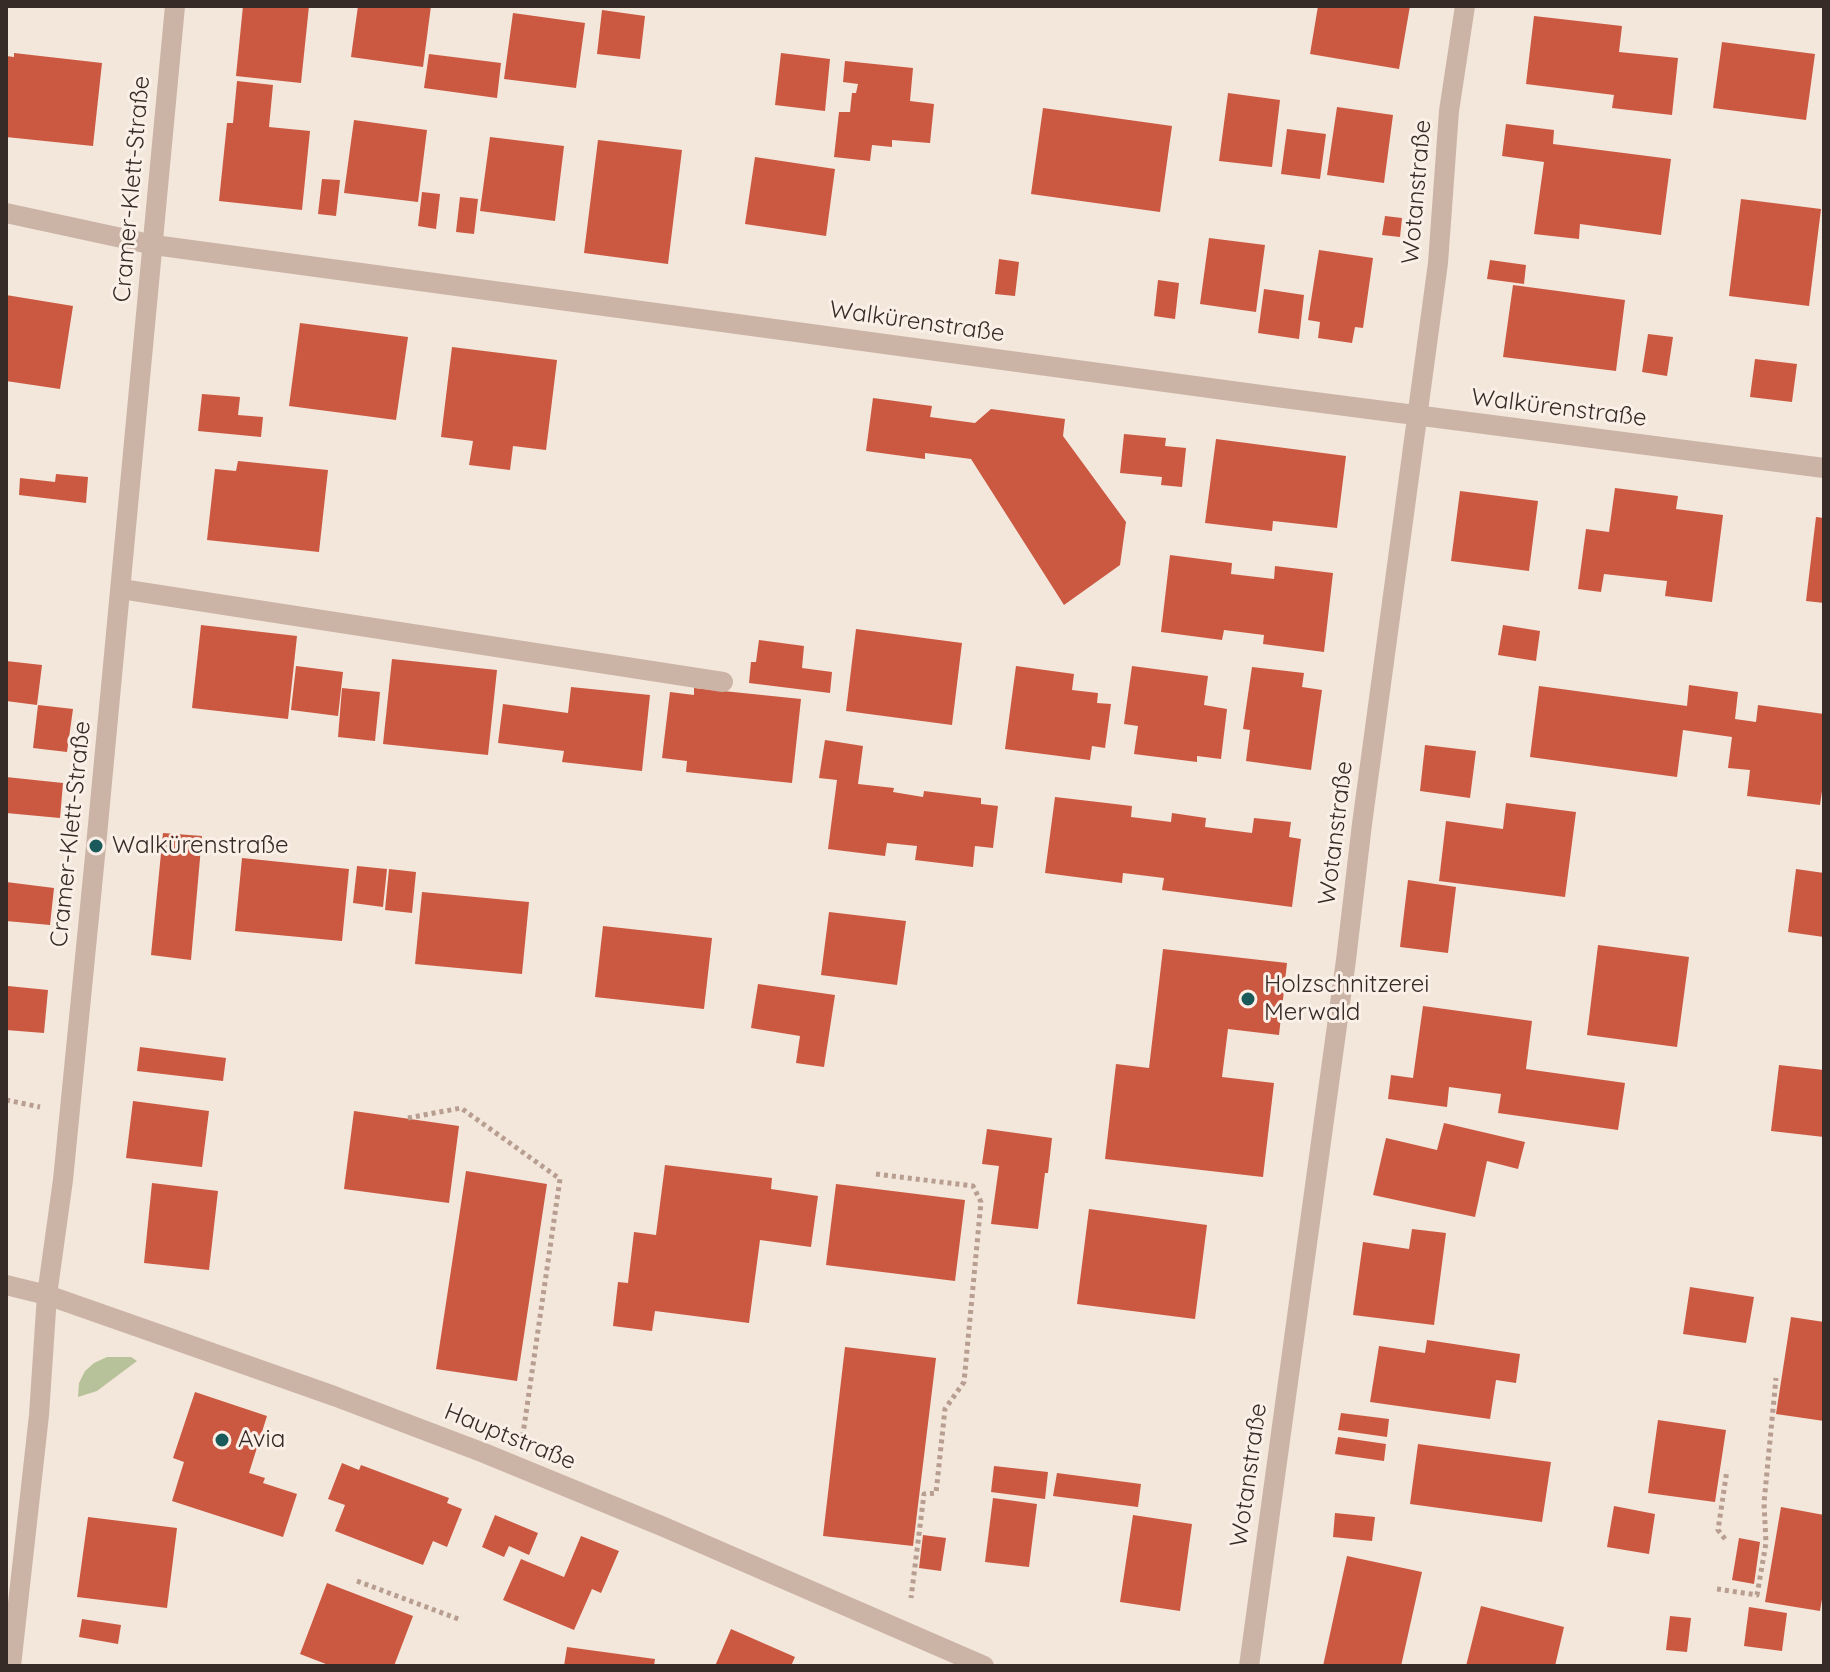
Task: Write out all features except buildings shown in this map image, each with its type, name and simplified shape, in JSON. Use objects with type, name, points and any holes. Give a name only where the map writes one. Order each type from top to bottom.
[{"type":"street","name":"Cramer-Klett-Straße","points":[[11,1666],[39,1415],[47,1295],[63,1180],[175,6]]},
{"type":"street","name":"Wotanstraße","points":[[1249,1666],[1438,263],[1449,111],[1465,6]]},
{"type":"street","name":"Walkürenstraße","points":[[6,213],[154,245],[1824,468]]},
{"type":"street","points":[[121,589],[723,682]]},
{"type":"street","name":"Hauptstraße","points":[[6,1285],[47,1295],[334,1396],[484,1453],[664,1527],[984,1666]]},
{"type":"path","points":[[6,1100],[40,1107]]},
{"type":"path","points":[[408,1118],[461,1108],[560,1179],[525,1419]]},
{"type":"path","points":[[876,1174],[973,1186],[981,1202],[964,1382],[945,1409],[936,1493],[924,1494],[911,1600],[902,1630]]},
{"type":"path","points":[[1717,1589],[1757,1595],[1766,1543],[1764,1503],[1776,1378]]},
{"type":"path","points":[[1725,1539],[1718,1530],[1727,1470]]},
{"type":"path","points":[[357,1581],[461,1620]]},
{"type":"green space","points":[[107,1357],[131,1357],[137,1361],[97,1391],[78,1397],[79,1383],[85,1371]]},
{"type":"place","name":"Walkürenstraße","points":[[96,846]]},
{"type":"place","name":"Holzschnitzerei Merwald","points":[[1248,999]]},
{"type":"place","name":"Avia","points":[[222,1440]]}]
